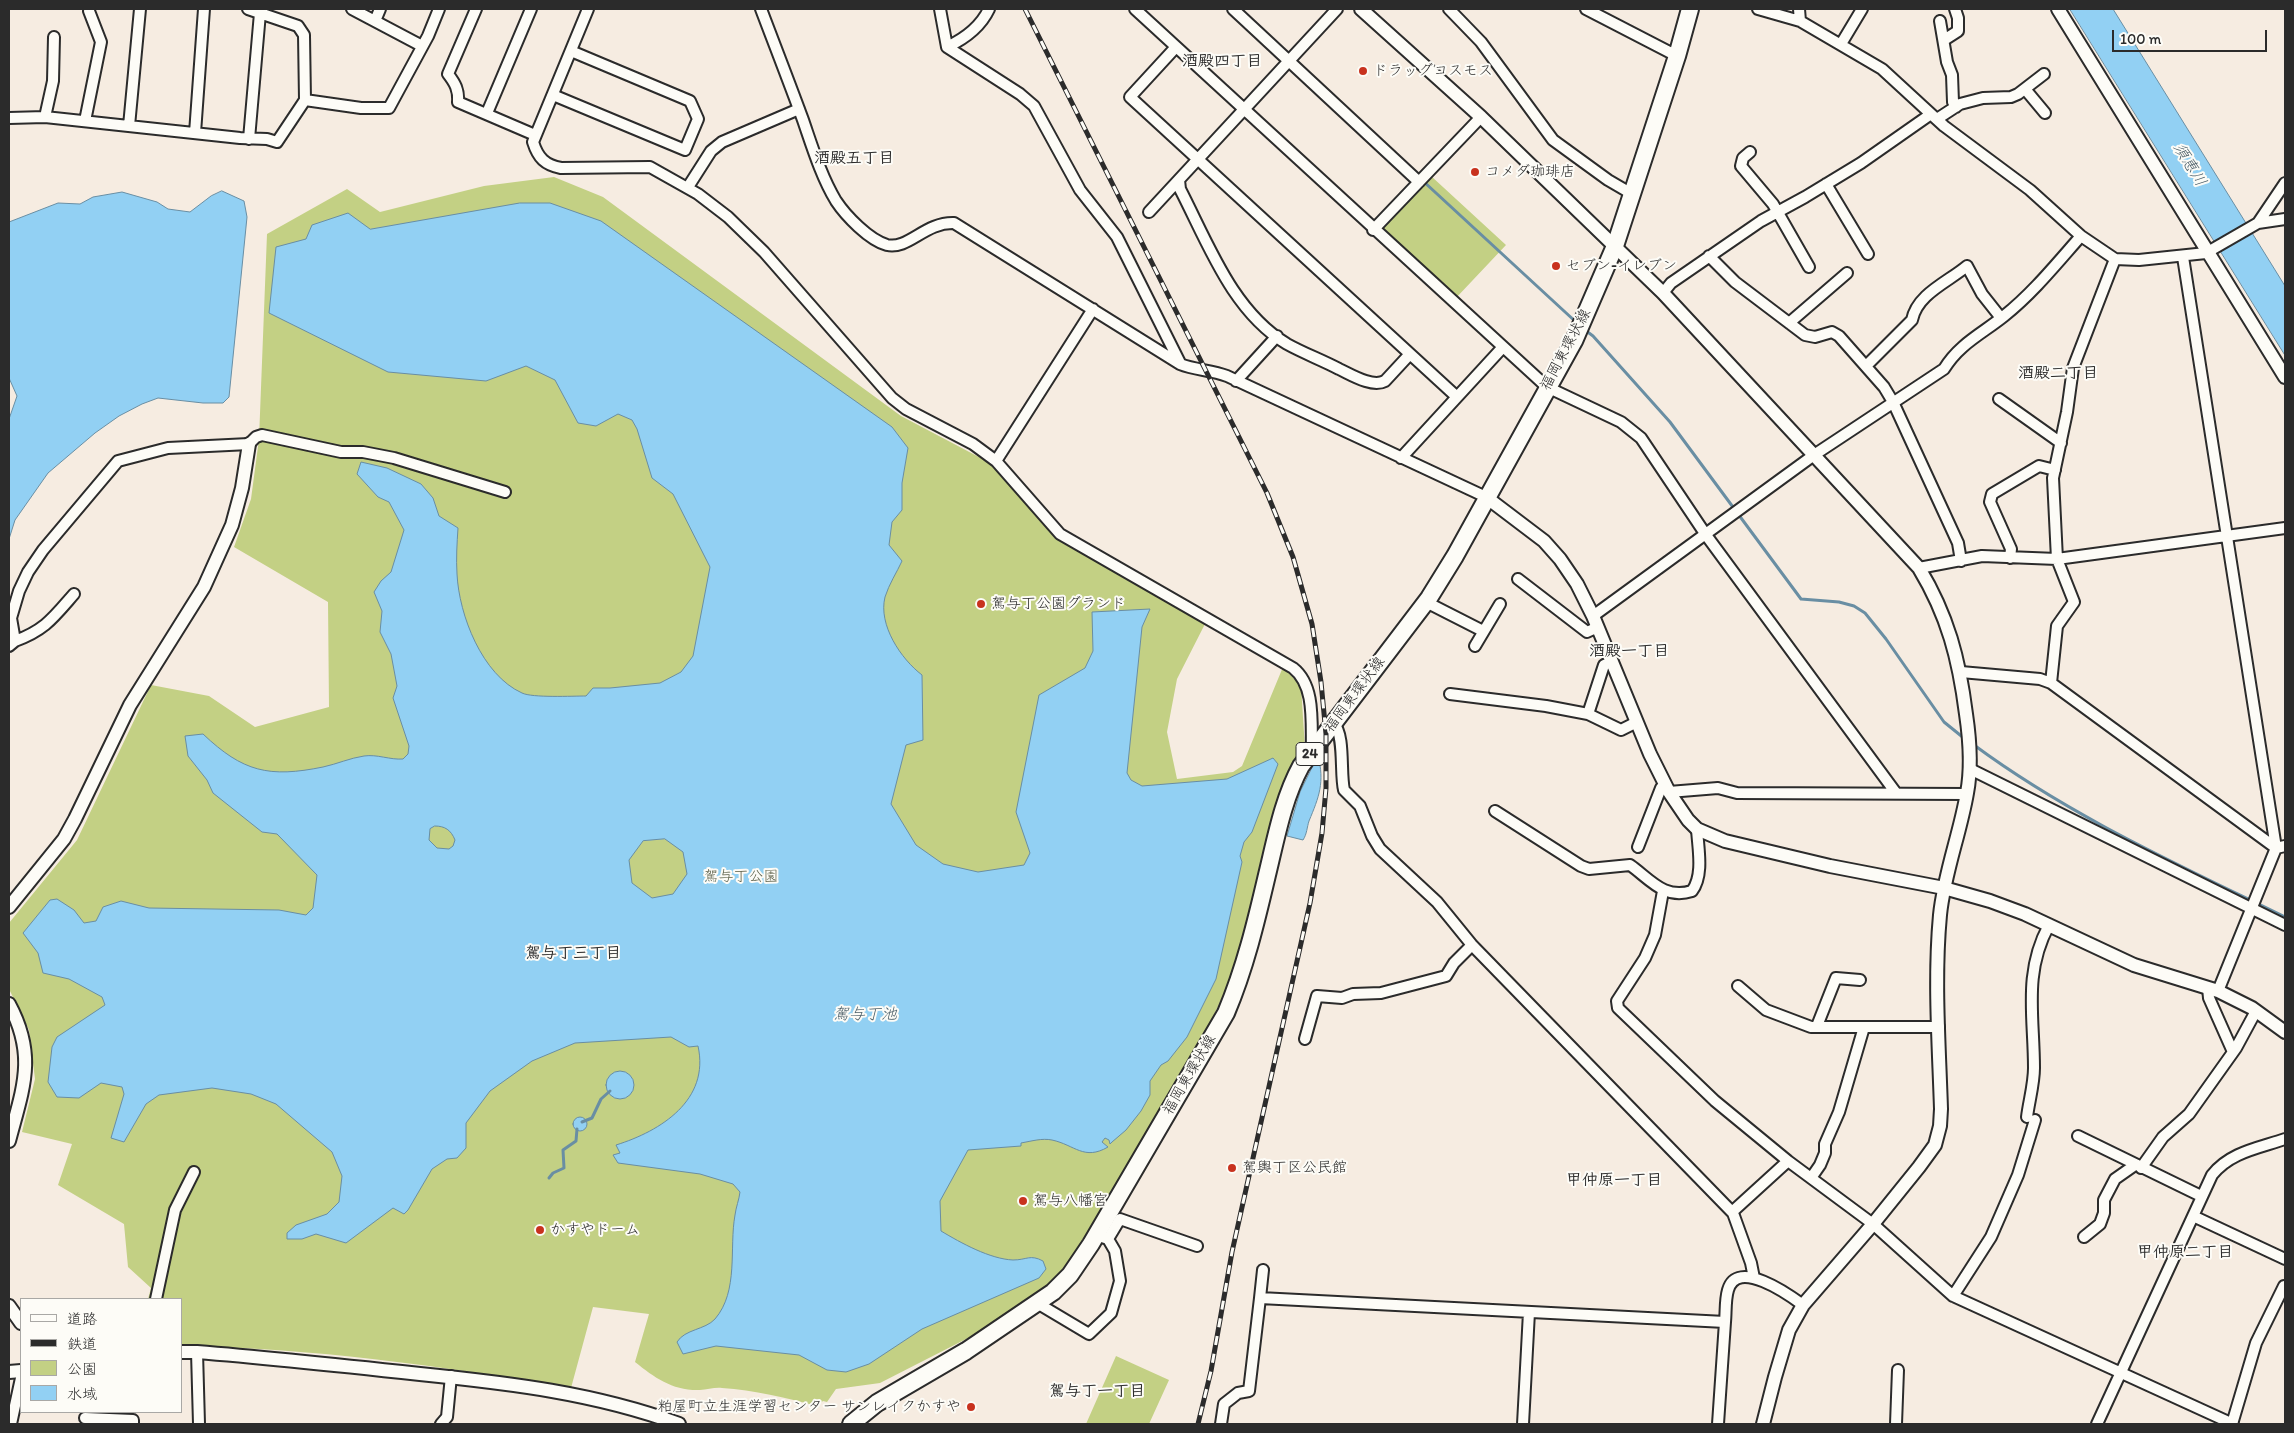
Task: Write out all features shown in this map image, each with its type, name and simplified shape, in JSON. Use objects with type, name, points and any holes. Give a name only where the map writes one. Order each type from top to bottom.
[{"type":"main road","name":"福岡東環状線","points":[[851,1424],[877,1403],[966,1351],[1053,1292],[1102,1237],[1226,1013],[1240,978],[1255,928],[1281,819],[1293,781],[1312,752],[1426,602],[1455,556],[1574,340],[1615,246],[1677,56],[1690,9]]},
{"type":"street","points":[[129,126],[140,9]]},
{"type":"street","points":[[194,133],[204,9]]},
{"type":"street","points":[[9,118],[45,117],[249,139],[267,139],[277,142],[305,100],[304,35],[298,26],[248,9]]},
{"type":"street","points":[[352,9],[422,46]]},
{"type":"street","points":[[375,21],[380,9]]},
{"type":"street","points":[[305,100],[361,108],[389,108],[422,46],[439,9]]},
{"type":"street","points":[[476,9],[448,74],[455,83],[458,102],[535,135]]},
{"type":"street","points":[[486,114],[531,9]]},
{"type":"street","points":[[588,9],[535,135],[533,142],[535,150],[542,161],[552,166],[650,167],[688,187],[728,217],[764,252],[892,398],[906,409],[973,444],[996,461],[1060,534],[1293,668],[1302,675],[1310,696],[1312,752]]},
{"type":"street","points":[[761,9],[835,200],[848,218],[864,231],[886,245],[895,246],[904,244],[941,222],[954,223],[1180,364],[1191,368],[1211,370],[1486,497],[1524,524],[1555,552],[1577,584],[1596,622],[1636,722],[1667,789],[1684,816],[1697,828],[1725,841],[1826,865],[1944,888],[1990,901],[2025,914],[2134,965],[2213,989],[2256,1011],[2285,1032]]},
{"type":"street","points":[[940,9],[947,47],[1020,94],[1034,106],[1080,190],[1117,237],[1180,364]]},
{"type":"street","points":[[947,47],[956,43],[982,21],[989,9]]},
{"type":"street","points":[[1134,9],[1547,387],[1621,422],[1641,438],[1706,535],[1896,793]]},
{"type":"street","points":[[1233,9],[1419,182]]},
{"type":"street","points":[[1149,212],[1337,9]]},
{"type":"street","points":[[1361,9],[1481,117],[1663,293],[1919,568],[1945,618],[1961,672],[1970,743],[1970,769],[1967,794],[1944,888],[1937,955],[1942,1109],[1935,1145],[1873,1224],[1803,1305],[1789,1330],[1774,1377],[1763,1424]]},
{"type":"street","points":[[1450,9],[1481,42],[1553,140],[1608,180],[1632,194]]},
{"type":"street","points":[[1586,9],[1677,56]]},
{"type":"street","points":[[1758,9],[1800,21],[1882,69],[1934,116],[2030,190],[2081,236],[2115,259],[2123,261],[2183,257],[2211,251],[2254,225],[2285,219]]},
{"type":"street","points":[[1799,9],[1800,21]]},
{"type":"street","points":[[1841,44],[1862,9]]},
{"type":"street","points":[[1944,40],[1958,31],[1958,18],[1955,9]]},
{"type":"street","points":[[2058,9],[2211,251],[2285,378]]},
{"type":"street","points":[[85,122],[101,42],[89,11]]},
{"type":"street","points":[[249,139],[260,13]]},
{"type":"street","points":[[1940,21],[1947,62],[1952,75],[1953,102],[1956,107]]},
{"type":"street","points":[[45,117],[53,81],[54,37]]},
{"type":"street","points":[[1176,47],[1130,97],[1457,397]]},
{"type":"street","points":[[553,95],[685,150],[689,142],[698,119],[690,100],[571,51]]},
{"type":"street","points":[[1663,293],[1671,283],[1709,256],[1934,116],[1983,98],[2011,97],[2044,74]]},
{"type":"street","points":[[2025,89],[2045,113]]},
{"type":"street","points":[[688,187],[711,151],[722,142],[799,109]]},
{"type":"street","points":[[1374,230],[1481,117]]},
{"type":"street","points":[[1750,152],[1743,158],[1741,166],[1777,212],[1809,267]]},
{"type":"street","points":[[1179,180],[1180,189],[1228,284],[1259,322],[1287,344],[1340,369],[1380,384],[1410,354]]},
{"type":"street","points":[[2254,225],[2285,183]]},
{"type":"street","points":[[1826,184],[1868,254]]},
{"type":"street","points":[[1518,580],[1588,632],[1596,622],[1706,535],[1814,454],[1944,369],[1960,349],[1979,332],[2002,318],[2040,282],[2081,236]]},
{"type":"street","points":[[1709,256],[1735,282],[1805,335],[1815,337],[1832,332],[1839,336],[1866,366],[1893,402],[1958,543],[1961,561]]},
{"type":"street","points":[[2183,257],[2281,847],[2209,998],[2233,1052]]},
{"type":"street","points":[[2051,683],[2057,626],[2074,602],[2057,559],[2053,478],[2061,443],[2073,368],[2115,259]]},
{"type":"street","points":[[1866,366],[1912,320],[1914,311],[1920,302],[1967,266],[1982,294],[2002,318]]},
{"type":"street","points":[[1789,323],[1846,273]]},
{"type":"street","points":[[996,461],[1093,309]]},
{"type":"street","points":[[1236,381],[1277,336]]},
{"type":"street","points":[[1402,458],[1503,347]]},
{"type":"street","points":[[1999,399],[2061,443]]},
{"type":"street","points":[[9,907],[64,839],[76,819],[130,705],[204,587],[232,525],[242,488],[249,444],[256,437],[262,435],[341,452],[363,452],[394,458],[505,492]]},
{"type":"street","points":[[74,594],[46,626],[12,644],[11,618],[19,591],[28,572],[43,550],[118,461],[168,448],[249,444]]},
{"type":"street","points":[[2010,558],[2011,550],[1990,502],[1992,494],[2039,466],[2055,470]]},
{"type":"street","points":[[1919,568],[1982,556],[2057,559],[2285,528]]},
{"type":"street","points":[[1426,602],[1483,631]]},
{"type":"street","points":[[1475,646],[1500,604]]},
{"type":"street","points":[[1588,714],[1604,665],[1612,662]]},
{"type":"street","points":[[1961,672],[2040,679],[2051,683],[2281,847]]},
{"type":"street","points":[[1450,694],[1546,706],[1588,714],[1621,730],[1636,722]]},
{"type":"street","points":[[1334,724],[1337,727],[1340,744],[1344,790],[1360,806],[1376,842],[1406,874],[1437,902],[1472,944],[1732,1212],[1751,1264],[1754,1278]]},
{"type":"street","points":[[1970,769],[2285,925]]},
{"type":"street","points":[[1638,847],[1661,788],[1718,788],[1737,793],[1967,794]]},
{"type":"street","points":[[1495,811],[1581,866],[1589,868],[1630,865],[1663,891],[1673,894],[1692,891],[1697,885],[1699,874],[1697,828]]},
{"type":"street","points":[[1663,891],[1655,935],[1645,958],[1617,1002],[1618,1008],[1715,1101],[1788,1161],[1873,1224],[1953,1296],[2233,1424],[2256,1343],[2285,1285]]},
{"type":"street","points":[[1953,1296],[1991,1238],[2018,1175],[2031,1119],[2034,1071],[2030,984],[2036,955],[2049,925]]},
{"type":"street","points":[[1305,1039],[1317,996],[1342,998],[1353,994],[1381,992],[1446,976],[1454,963],[1472,944]]},
{"type":"street","points":[[1817,1026],[1836,978],[1860,980]]},
{"type":"street","points":[[1738,986],[1766,1010],[1811,1026],[1939,1027]]},
{"type":"street","points":[[9,1004],[22,1034],[26,1062],[26,1081],[9,1141]]},
{"type":"street","points":[[2084,1238],[2100,1224],[2104,1213],[2104,1200],[2115,1178],[2138,1166],[2163,1136],[2189,1114],[2233,1052],[2256,1011]]},
{"type":"street","points":[[1811,1178],[1820,1165],[1825,1153],[1826,1144],[1839,1112],[1864,1027]]},
{"type":"street","points":[[2078,1136],[2201,1196]]},
{"type":"street","points":[[2097,1424],[2212,1175],[2220,1165],[2230,1158],[2285,1139]]},
{"type":"street","points":[[1732,1212],[1788,1161]]},
{"type":"street","points":[[156,1298],[175,1210],[194,1172]]},
{"type":"street","points":[[2193,1216],[2285,1259]]},
{"type":"street","points":[[1037,1303],[1088,1334],[1111,1312],[1120,1281],[1115,1251],[1102,1237],[1120,1219],[1196,1246]]},
{"type":"street","points":[[1221,1424],[1224,1404],[1238,1393],[1249,1391],[1263,1270]]},
{"type":"street","points":[[1718,1424],[1728,1290],[1733,1282],[1740,1278],[1754,1278],[1784,1291],[1803,1305]]},
{"type":"street","points":[[1260,1298],[1725,1322]]},
{"type":"street","points":[[9,1306],[20,1321]]},
{"type":"street","points":[[1523,1424],[1529,1312]]},
{"type":"street","points":[[182,1352],[452,1376],[557,1391],[640,1410],[679,1424]]},
{"type":"street","points":[[197,1352],[199,1424]]},
{"type":"street","points":[[1896,1424],[1898,1370]]},
{"type":"street","points":[[441,1424],[447,1417],[452,1376]]},
{"type":"street","points":[[11,1424],[20,1383]]},
{"type":"street","points":[[85,1418],[133,1420],[133,1424]]},
{"type":"green space","points":[[1431,176],[1506,245],[1455,299],[1381,230]]},
{"type":"green space","name":"駕与丁公園","points":[[554,177],[603,197],[901,416],[994,465],[1058,536],[1207,620],[1177,679],[1167,732],[1177,779],[1233,772],[1242,766],[1283,667],[1301,686],[1305,749],[1237,966],[1194,1057],[1088,1240],[1052,1286],[1015,1314],[880,1383],[836,1389],[827,1402],[823,1401],[817,1406],[782,1397],[746,1391],[719,1388],[690,1390],[673,1386],[635,1362],[649,1314],[593,1307],[571,1388],[474,1372],[328,1354],[230,1347],[182,1346],[182,1298],[148,1298],[151,1288],[128,1267],[124,1224],[58,1185],[72,1144],[22,1132],[35,1079],[29,1030],[9,989],[9,923],[77,840],[151,685],[209,696],[255,727],[329,707],[328,602],[234,547],[251,499],[259,439],[267,234],[347,189],[380,212],[484,186]]},
{"type":"green space","points":[[1116,1356],[1169,1380],[1149,1424],[1086,1424]]},
{"type":"water","name":"須恵川","points":[[2070,9],[2113,9],[2285,286],[2285,355]]},
{"type":"water","points":[[222,191],[244,201],[247,217],[229,397],[223,403],[203,403],[158,398],[119,416],[95,433],[48,473],[15,520],[9,539],[9,419],[17,396],[9,378],[9,222],[58,203],[80,204],[93,197],[122,192],[157,202],[168,209],[190,212],[211,196]]},
{"type":"water","name":"駕与丁池","points":[[520,203],[550,203],[601,221],[892,427],[908,448],[902,483],[902,510],[892,522],[889,545],[902,561],[885,597],[885,619],[888,630],[899,651],[922,675],[923,740],[906,745],[891,804],[916,845],[943,864],[978,872],[1024,865],[1030,853],[1016,812],[1039,695],[1085,668],[1093,651],[1092,612],[1150,609],[1142,627],[1127,773],[1131,780],[1142,786],[1227,779],[1273,758],[1278,764],[1252,832],[1244,842],[1240,856],[1242,862],[1216,979],[1187,1037],[1168,1061],[1161,1065],[1150,1081],[1150,1095],[1141,1111],[1126,1130],[1110,1144],[1109,1140],[1105,1138],[1102,1142],[1108,1147],[1092,1153],[1080,1151],[1060,1142],[1044,1139],[1021,1143],[1021,1146],[968,1150],[940,1201],[941,1231],[985,1254],[995,1257],[1013,1260],[1035,1258],[1043,1261],[1046,1269],[1039,1278],[922,1329],[869,1364],[846,1372],[827,1370],[799,1355],[716,1346],[683,1354],[677,1342],[685,1334],[711,1323],[723,1308],[732,1269],[733,1228],[740,1192],[733,1184],[700,1174],[618,1163],[613,1155],[620,1153],[616,1145],[633,1139],[665,1122],[689,1097],[697,1082],[700,1065],[698,1046],[689,1047],[671,1037],[575,1043],[532,1061],[490,1091],[466,1123],[466,1148],[457,1158],[447,1159],[432,1169],[404,1214],[393,1208],[346,1243],[316,1234],[302,1239],[287,1239],[287,1233],[296,1225],[327,1214],[339,1202],[342,1176],[332,1152],[276,1104],[251,1094],[212,1088],[159,1095],[146,1104],[124,1142],[111,1138],[124,1094],[122,1087],[101,1083],[79,1098],[57,1097],[48,1082],[52,1047],[57,1037],[105,1005],[102,997],[69,979],[43,973],[38,953],[23,933],[50,900],[57,899],[74,910],[84,923],[96,921],[103,907],[121,901],[149,908],[279,910],[306,915],[313,908],[317,875],[277,834],[262,832],[213,793],[207,780],[188,756],[185,736],[203,734],[217,747],[244,764],[272,771],[287,772],[323,767],[364,756],[403,759],[408,754],[409,746],[393,698],[397,686],[391,654],[380,632],[382,611],[374,592],[381,581],[391,572],[404,530],[389,502],[378,497],[357,474],[361,462],[387,468],[421,484],[433,498],[439,516],[458,528],[457,574],[462,607],[468,625],[484,658],[495,673],[522,693],[543,696],[586,696],[593,688],[660,683],[681,672],[693,656],[710,567],[673,494],[652,478],[637,429],[632,420],[618,414],[596,426],[578,423],[555,380],[526,366],[486,381],[388,372],[269,313],[276,247],[306,239],[312,225],[348,213],[370,229]],"holes":[[[435,826],[450,831],[455,840],[453,846],[449,849],[437,848],[429,840],[430,829]],[[665,839],[683,852],[687,874],[673,894],[652,898],[632,883],[629,860],[643,841]]]},
{"type":"water","points":[[1318,756],[1321,774],[1320,789],[1305,835],[1303,840],[1287,836],[1300,792]]},
{"type":"water","points":[[620,1071],[630,1075],[634,1085],[630,1095],[620,1099],[610,1095],[606,1085],[610,1075]]},
{"type":"water","points":[[580,1117],[585,1119],[587,1124],[585,1129],[580,1131],[575,1129],[573,1124],[575,1119]]},
{"type":"waterway","points":[[1423,181],[1577,323]]},
{"type":"waterway","points":[[1585,330],[1593,336],[1670,422],[1801,599],[1839,602],[1854,606],[1865,613],[1886,639],[1944,722],[1965,739]]},
{"type":"waterway","points":[[1974,745],[2048,795],[2087,817],[2285,917]]},
{"type":"waterway","points":[[582,1122],[592,1118],[601,1099],[610,1091]]},
{"type":"waterway","points":[[549,1178],[553,1173],[564,1168],[563,1150],[576,1141],[577,1129]]},
{"type":"railway","points":[[1025,9],[1267,493],[1293,557],[1312,624],[1321,682],[1326,734],[1326,788],[1322,833],[1310,903],[1232,1252],[1211,1371],[1198,1424]]},
{"type":"place","name":"ドラッグコスモス","points":[[1363,71]]},
{"type":"place","name":"コメダ珈琲店","points":[[1475,172]]},
{"type":"place","name":"セブン-イレブン","points":[[1556,266]]},
{"type":"place","name":"駕与丁公園グランド","points":[[981,604]]},
{"type":"place","name":"駕輿丁区公民館","points":[[1232,1168]]},
{"type":"place","name":"駕与八幡宮","points":[[1023,1201]]},
{"type":"place","name":"かすやドーム","points":[[540,1230]]},
{"type":"place","name":"粕屋町立生涯学習センター サンレイクかすや","points":[[971,1407]]},
{"type":"district","name":"酒殿四丁目","points":[[1222,62]]},
{"type":"district","name":"酒殿五丁目","points":[[854,159]]},
{"type":"district","name":"酒殿二丁目","points":[[2058,374]]},
{"type":"district","name":"酒殿一丁目","points":[[1629,652]]},
{"type":"district","name":"駕与丁三丁目","points":[[573,954]]},
{"type":"district","name":"甲仲原一丁目","points":[[1614,1181]]},
{"type":"district","name":"甲仲原二丁目","points":[[2185,1253]]},
{"type":"district","name":"駕与丁一丁目","points":[[1097,1392]]}]
